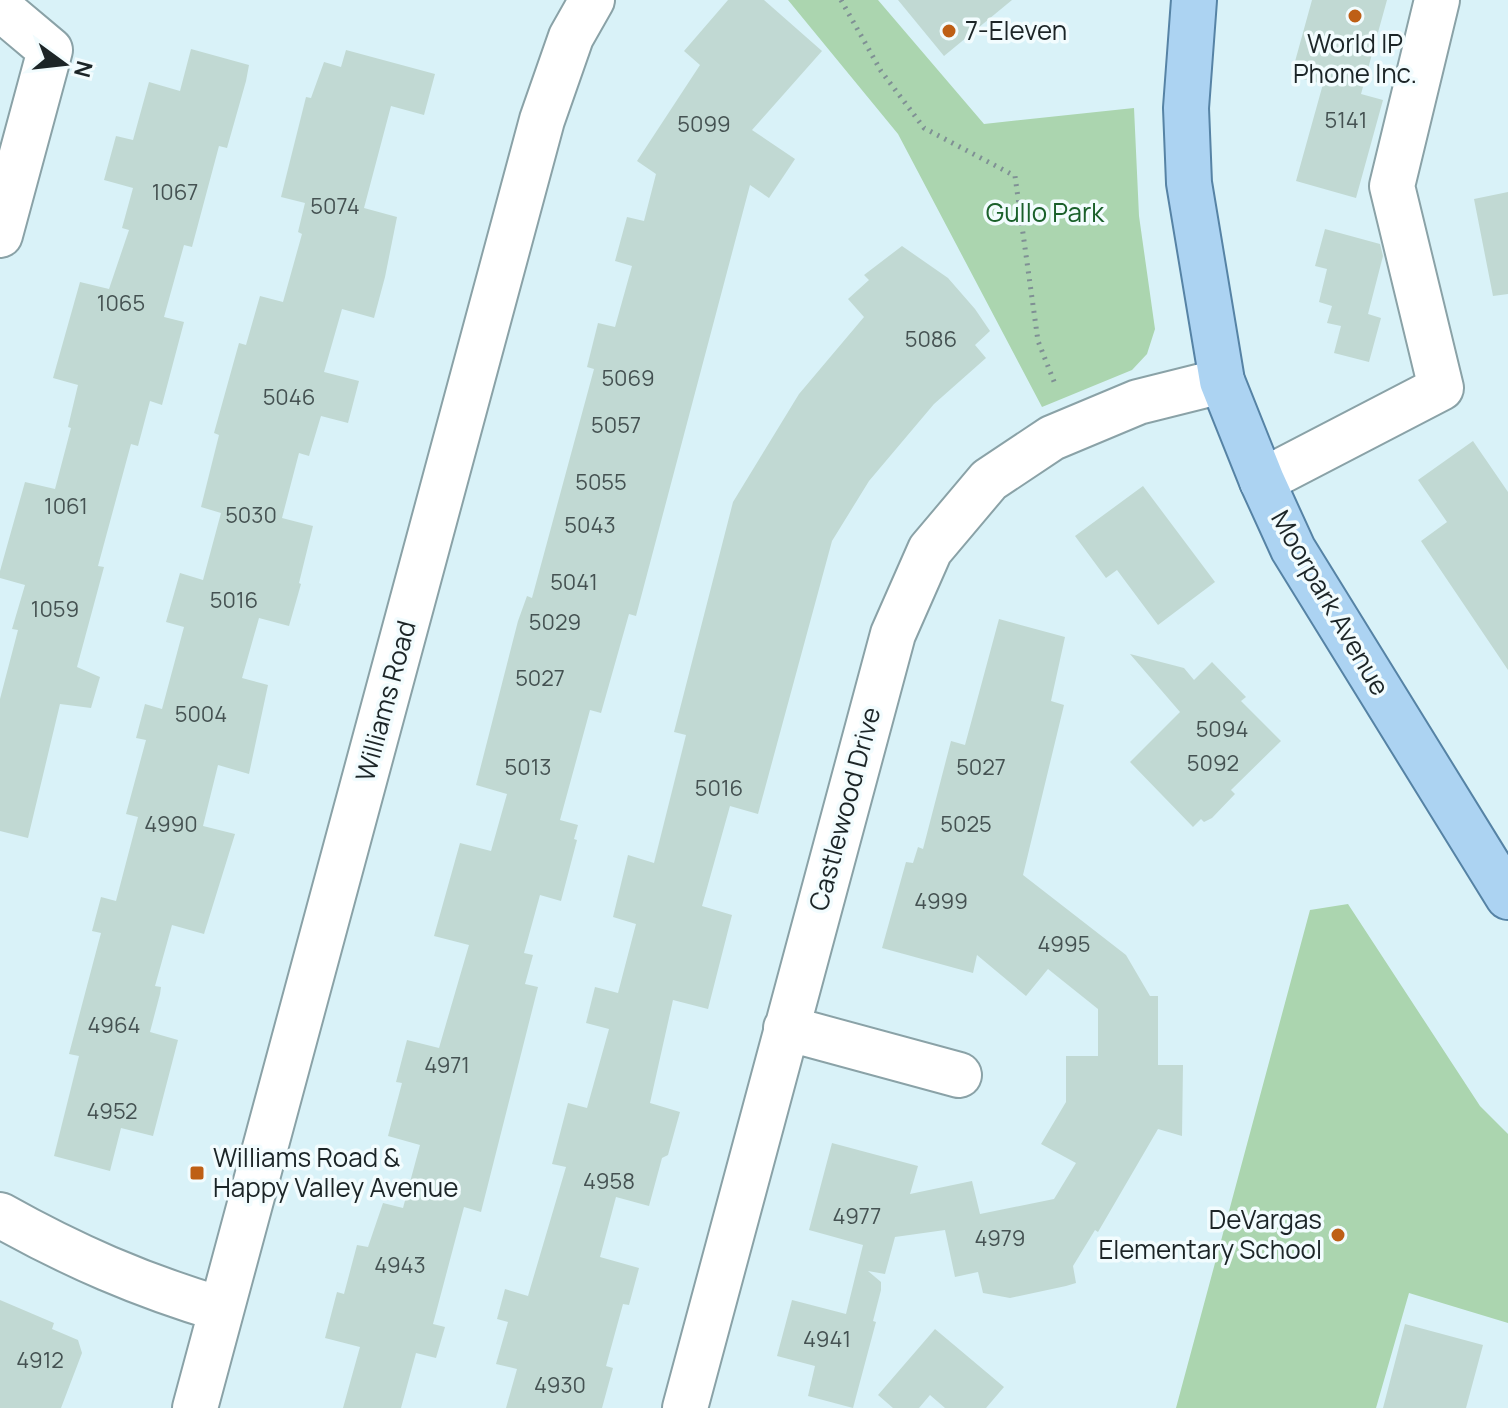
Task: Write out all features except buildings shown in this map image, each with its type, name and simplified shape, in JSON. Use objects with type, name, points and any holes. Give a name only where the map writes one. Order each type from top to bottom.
[{"type":"main road","name":"Moorpark Avenue","points":[[1194,0],[1186,108],[1189,183],[1222,381],[1293,549],[1508,897]]},
{"type":"street","name":"Williams Road","points":[[195,1408],[542,120],[571,37],[592,0]]},
{"type":"street","points":[[1262,481],[1441,388],[1392,186],[1437,0]]},
{"type":"street","points":[[0,8],[50,50],[0,235]]},
{"type":"street","name":"Castlewood Drive","points":[[685,1408],[893,634],[930,550],[989,480],[1052,438],[1138,402],[1222,381]]},
{"type":"street","points":[[786,1028],[959,1075]]},
{"type":"street","points":[[0,1215],[70,1255],[147,1287],[220,1309]]},
{"type":"path","points":[[841,0],[881,71],[924,128],[1015,176],[1038,341],[1055,384]]},
{"type":"green space","name":"Gullo Park","points":[[788,0],[878,0],[984,124],[1134,108],[1139,216],[1155,329],[1147,354],[1132,370],[1042,407],[898,134]]},
{"type":"green space","name":"DeVargas Elementary School","points":[[1348,904],[1480,1106],[1508,1134],[1508,1323],[1409,1293],[1376,1408],[1176,1408],[1310,910]]},
{"type":"place","name":"World IP Phone Inc.","points":[[1355,16]]},
{"type":"place","name":"7-Eleven","points":[[949,31]]},
{"type":"place","name":"Williams Road & Happy Valley Avenue","points":[[197,1173]]},
{"type":"place","name":"DeVargas Elementary School","points":[[1338,1235]]}]
